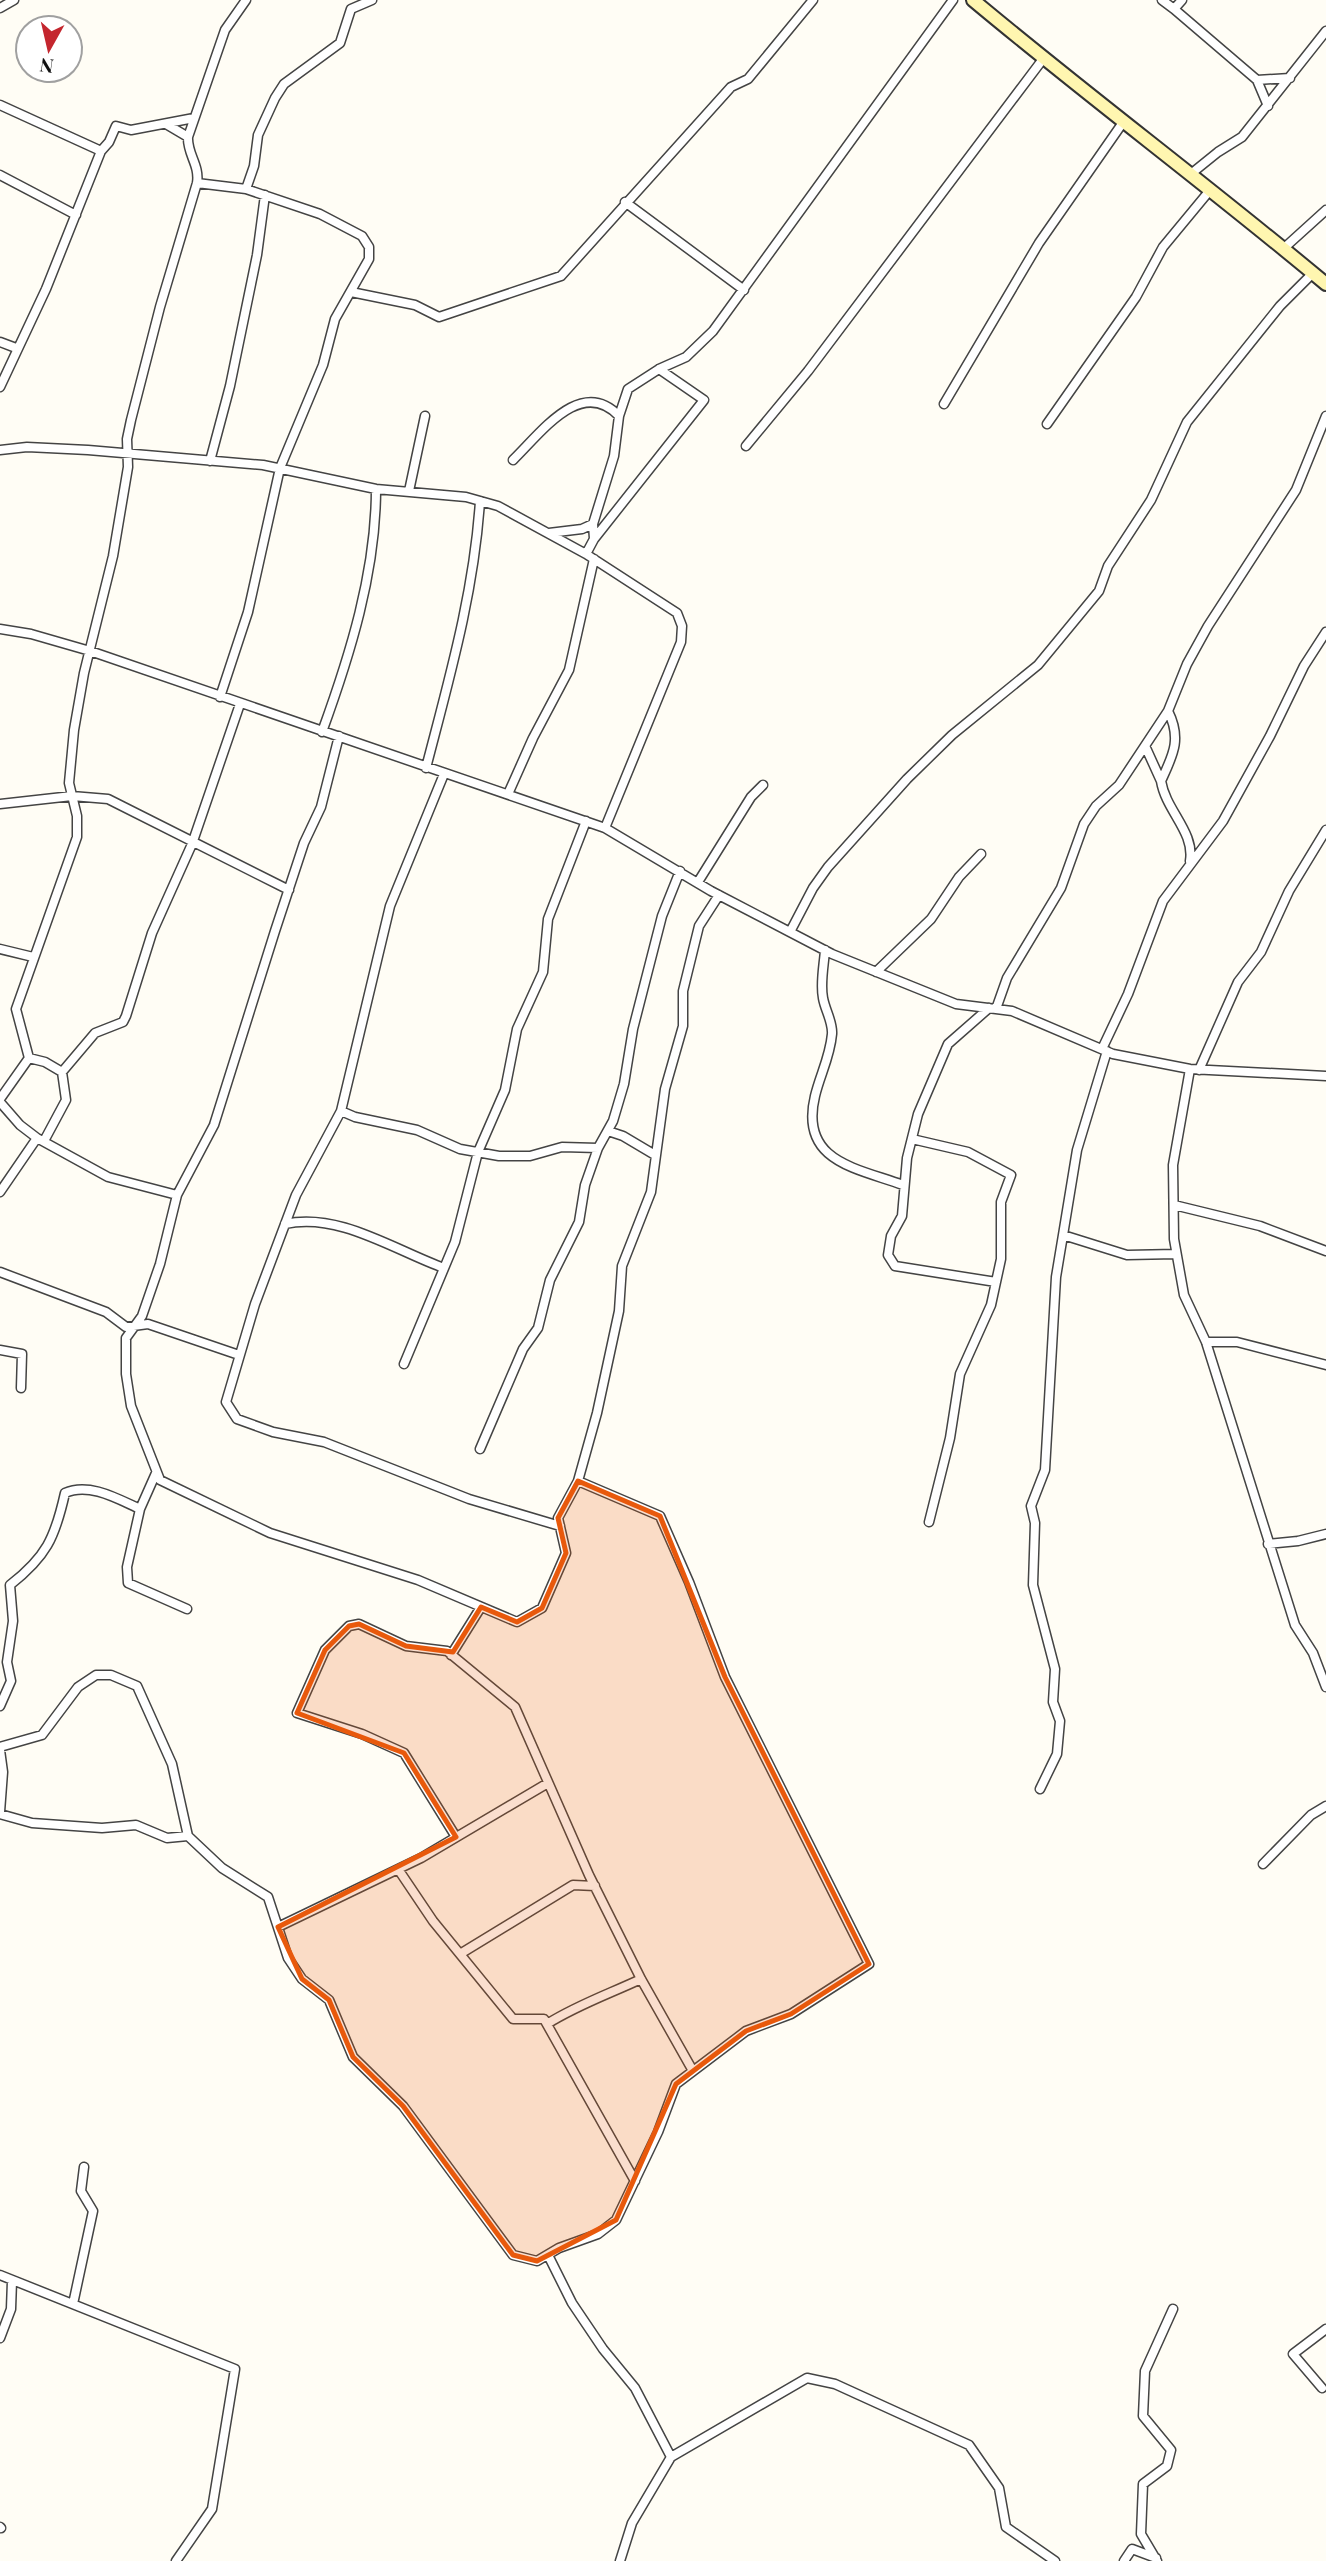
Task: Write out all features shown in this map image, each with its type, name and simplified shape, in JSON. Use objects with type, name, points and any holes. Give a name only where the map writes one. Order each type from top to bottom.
[{"type":"street","points":[[0,8],[15,0]]},
{"type":"street","points":[[177,1195],[108,1177],[20,1125],[0,1100],[29,1058],[16,1009],[77,837],[69,769],[74,730],[113,556],[129,455],[127,439],[131,420],[160,307],[197,183],[199,172],[188,145],[188,137],[225,30],[246,0]]},
{"type":"street","points":[[246,189],[254,166],[258,135],[284,84],[340,43],[351,9],[372,0]]},
{"type":"street","points":[[351,292],[405,303],[439,317],[561,276],[731,87],[748,79],[813,0]]},
{"type":"street","points":[[508,794],[533,738],[569,670],[594,539],[593,524],[614,456],[619,415],[628,390],[659,369],[686,357],[705,340],[953,0]]},
{"type":"street","points":[[973,0],[1043,58],[1192,173],[1326,284]]},
{"type":"street","points":[[1162,0],[1257,80],[1269,106]]},
{"type":"street","points":[[1174,9],[1182,0]]},
{"type":"street","points":[[1192,173],[1217,152],[1242,137],[1326,31]]},
{"type":"street","points":[[746,446],[807,371],[1043,58]]},
{"type":"street","points":[[1257,80],[1290,78]]},
{"type":"street","points":[[0,105],[101,151]]},
{"type":"street","points":[[0,387],[16,348],[47,289],[101,151],[109,142],[116,126],[131,130],[194,118]]},
{"type":"street","points":[[944,404],[1039,243],[1124,121]]},
{"type":"street","points":[[166,124],[188,137]]},
{"type":"street","points":[[0,175],[76,215]]},
{"type":"street","points":[[197,183],[246,189],[320,214],[362,236],[369,247],[369,258],[335,319],[323,365],[279,468],[248,612],[220,697]]},
{"type":"street","points":[[1047,424],[1136,297],[1163,247],[1211,189]]},
{"type":"street","points":[[210,461],[230,386],[257,256],[265,195]]},
{"type":"street","points":[[625,202],[744,290]]},
{"type":"street","points":[[1283,248],[1326,210]]},
{"type":"street","points":[[790,932],[813,888],[828,867],[907,779],[952,736],[1038,665],[1099,591],[1108,566],[1151,500],[1187,422],[1245,347],[1312,273]]},
{"type":"street","points":[[0,342],[16,348]]},
{"type":"street","points":[[594,539],[704,400],[659,369]]},
{"type":"street","points":[[513,460],[578,403],[601,401],[619,415]]},
{"type":"street","points":[[409,491],[425,416]]},
{"type":"street","points":[[996,1282],[895,1266],[888,1255],[891,1236],[902,1216],[903,1185],[918,1114],[948,1044],[993,1009],[1007,978],[1061,888],[1084,824],[1096,806],[1119,785],[1168,711],[1187,664],[1208,626],[1296,490],[1326,416]]},
{"type":"street","points":[[0,450],[26,447],[210,461],[279,468],[376,489],[466,497],[498,506],[590,556],[677,613],[682,626],[681,642],[605,828]]},
{"type":"street","points":[[322,732],[344,672],[372,550],[376,489]]},
{"type":"street","points":[[426,768],[457,652],[468,599],[480,501]]},
{"type":"street","points":[[548,533],[582,529],[593,524]]},
{"type":"street","points":[[0,629],[31,634],[90,651],[605,828],[719,895],[824,950],[956,1004],[1012,1011],[1105,1050],[1190,1069],[1326,1076]]},
{"type":"street","points":[[1040,1789],[1057,1754],[1060,1721],[1053,1702],[1055,1670],[1033,1585],[1035,1523],[1031,1506],[1045,1470],[1056,1277],[1077,1150],[1105,1050],[1163,901],[1223,821],[1270,736],[1304,666],[1326,632]]},
{"type":"street","points":[[0,1192],[41,1139],[66,1100],[62,1072],[95,1033],[123,1022],[126,1016],[152,933],[192,844],[240,704]]},
{"type":"street","points":[[1161,781],[1176,750],[1177,736],[1168,711]]},
{"type":"street","points":[[339,736],[321,807],[289,890],[214,1125],[177,1195],[160,1264],[137,1326],[126,1338],[126,1374],[131,1406],[160,1480],[270,1533],[418,1580],[517,1622],[542,1608],[566,1553],[558,1518],[578,1481],[619,1311],[622,1266],[652,1192],[665,1089],[683,1026],[683,990],[699,926],[719,895]]},
{"type":"street","points":[[1146,748],[1171,809],[1191,844],[1189,864]]},
{"type":"street","points":[[444,774],[390,906],[341,1111],[296,1195],[239,1355],[226,1402],[237,1419],[273,1432],[324,1442],[469,1499],[560,1526]]},
{"type":"street","points":[[698,882],[751,797],[762,785]]},
{"type":"street","points":[[0,804],[72,796],[108,799],[192,844],[289,890]]},
{"type":"street","points":[[404,1364],[455,1242],[478,1152],[505,1090],[517,1029],[543,972],[548,919],[586,821]]},
{"type":"street","points":[[1199,1070],[1238,982],[1261,951],[1289,891],[1326,830]]},
{"type":"street","points":[[876,972],[931,919],[959,877],[981,854]]},
{"type":"street","points":[[480,1449],[523,1349],[538,1328],[550,1280],[579,1222],[585,1185],[625,1084],[634,1030],[662,916],[680,871]]},
{"type":"street","points":[[0,949],[33,957]]},
{"type":"street","points":[[824,950],[822,997],[832,1031],[828,1059],[814,1098],[814,1135],[824,1153],[848,1166],[903,1185]]},
{"type":"street","points":[[29,1058],[45,1062],[62,1072]]},
{"type":"street","points":[[1190,1069],[1174,1152],[1176,1254],[1184,1295],[1206,1342],[1295,1625],[1313,1653],[1326,1686]]},
{"type":"street","points":[[341,1111],[355,1117],[417,1130],[460,1149],[478,1152],[530,1156],[562,1147],[598,1148]]},
{"type":"street","points":[[608,1131],[624,1136],[655,1155]]},
{"type":"street","points":[[912,1139],[968,1152],[1011,1175],[1001,1202],[1001,1259],[996,1282],[985,1322],[960,1374],[950,1438],[929,1522]]},
{"type":"street","points":[[1174,1205],[1260,1226],[1326,1251]]},
{"type":"street","points":[[285,1224],[302,1220],[321,1222],[373,1237],[444,1268]]},
{"type":"street","points":[[1063,1235],[1127,1255],[1176,1254]]},
{"type":"street","points":[[0,1272],[106,1312],[126,1327],[148,1324],[239,1355]]},
{"type":"street","points":[[1206,1342],[1237,1342],[1326,1365]]},
{"type":"street","points":[[0,1350],[22,1354],[21,1388]]},
{"type":"street","points":[[156,1474],[141,1509],[127,1567],[128,1583],[187,1609]]},
{"type":"street","points":[[188,1836],[167,1838],[136,1825],[102,1828],[52,1822],[32,1823],[0,1813],[3,1772],[0,1748],[42,1735],[78,1687],[96,1675],[126,1680],[137,1686],[148,1717],[172,1764],[188,1836],[222,1868],[268,1897],[288,1958],[302,1979],[329,2000],[353,2057],[403,2106],[513,2255],[537,2261],[598,2234],[616,2220],[658,2132],[676,2084],[747,2031],[791,2014],[869,1964],[725,1677],[689,1581],[660,1516],[578,1481]]},
{"type":"street","points":[[0,1706],[11,1681],[7,1662],[13,1621],[10,1585],[39,1562],[59,1521],[65,1493],[74,1489],[103,1493],[141,1509]]},
{"type":"street","points":[[1268,1544],[1326,1534]]},
{"type":"street","points":[[451,1655],[481,1607]]},
{"type":"street","points":[[456,1838],[404,1754],[362,1734],[297,1713],[325,1650],[349,1626],[359,1624],[406,1646],[447,1651],[515,1707],[595,1886],[641,1979],[693,2071]]},
{"type":"street","points":[[278,1927],[398,1869],[548,1783]]},
{"type":"street","points":[[1263,1864],[1311,1815],[1326,1805]]},
{"type":"street","points":[[398,1869],[460,1954],[513,2019],[544,2019],[635,2181]]},
{"type":"street","points":[[460,1954],[573,1885],[595,1886]]},
{"type":"street","points":[[547,2024],[578,2004],[597,2000],[641,1979]]},
{"type":"street","points":[[73,2304],[93,2211],[81,2191],[84,2166]]},
{"type":"street","points":[[548,2255],[572,2302],[603,2349],[635,2388],[671,2457]]},
{"type":"street","points":[[0,2276],[235,2369],[212,2509],[176,2561]]},
{"type":"street","points":[[0,2338],[11,2309],[12,2281]]},
{"type":"street","points":[[1156,2559],[1141,2533],[1143,2484],[1167,2466],[1171,2450],[1143,2416],[1145,2371],[1173,2309]]},
{"type":"street","points":[[1322,2388],[1293,2354],[1326,2329]]},
{"type":"street","points":[[621,2561],[632,2523],[671,2457],[807,2378],[835,2384],[969,2445],[999,2488],[1006,2527],[1055,2561]]},
{"type":"street","points":[[1124,2561],[1132,2549],[1156,2559]]},
{"type":"highlighted area","points":[[578,1481],[660,1516],[725,1677],[869,1964],[791,2014],[746,2031],[676,2084],[616,2220],[537,2261],[513,2255],[403,2106],[353,2057],[329,2000],[302,1979],[278,1927],[456,1837],[404,1753],[297,1713],[325,1650],[349,1626],[359,1624],[406,1646],[453,1652],[481,1607],[517,1622],[542,1608],[566,1553],[558,1518]]}]
